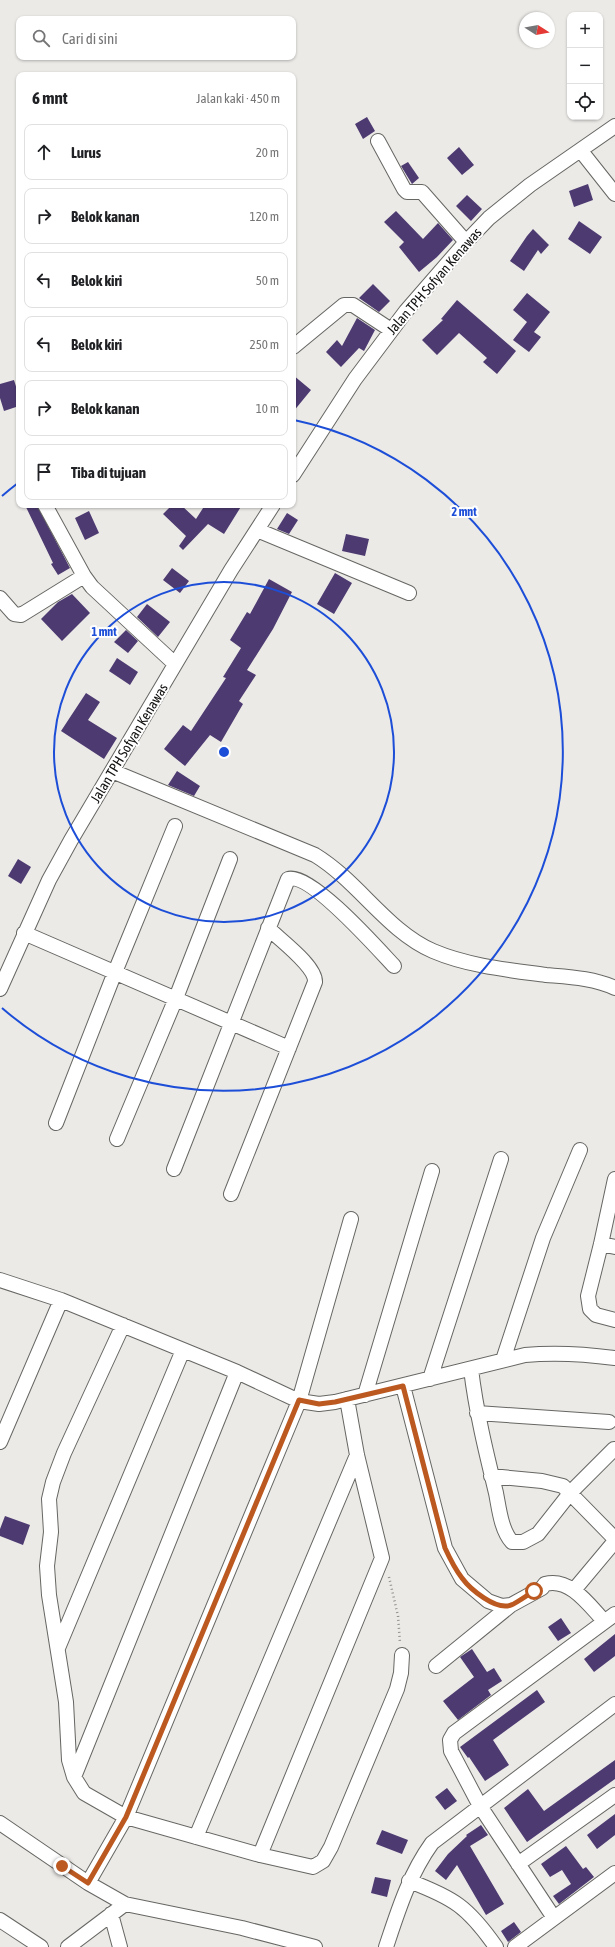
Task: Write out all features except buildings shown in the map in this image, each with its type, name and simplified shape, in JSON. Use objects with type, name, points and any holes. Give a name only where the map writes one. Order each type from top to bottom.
[{"type":"street","name":"Jalan TPH Sofyan Kenawas","points":[[296,470],[355,379],[406,311],[466,242],[489,218],[530,185],[615,126]]},
{"type":"street","points":[[378,141],[406,192],[422,192],[466,242]]},
{"type":"street","points":[[581,151],[615,194]]},
{"type":"street","points":[[296,345],[344,305],[348,304],[353,305],[392,330]]},
{"type":"street","points":[[47,508],[84,576],[92,587],[175,664]]},
{"type":"street","name":"Jalan TPH Sofyan Kenawas","points":[[0,989],[49,880],[175,664],[271,508]]},
{"type":"street","points":[[257,530],[409,593]]},
{"type":"street","points":[[0,598],[14,614],[21,615],[84,576]]},
{"type":"street","points":[[112,771],[315,855],[331,865],[348,879],[397,927],[416,942],[433,951],[495,968],[588,980],[615,988]]},
{"type":"street","points":[[56,1123],[115,972],[175,826]]},
{"type":"street","points":[[117,1140],[176,998],[230,859]]},
{"type":"street","points":[[174,1169],[288,879],[297,878],[323,895],[394,966]]},
{"type":"street","points":[[231,1194],[316,977],[311,968],[268,928]]},
{"type":"street","points":[[24,933],[289,1048]]},
{"type":"street","points":[[503,1360],[543,1238],[580,1150]]},
{"type":"street","points":[[430,1379],[501,1159]]},
{"type":"street","points":[[365,1395],[432,1171]]},
{"type":"street","points":[[615,1180],[608,1246],[589,1289],[590,1309],[596,1315],[615,1320]]},
{"type":"street","points":[[88,1883],[126,1817],[299,1400],[351,1219]]},
{"type":"street","points":[[0,1280],[61,1300],[237,1372],[299,1400],[319,1404],[403,1386],[503,1360],[547,1353],[581,1354],[615,1358]]},
{"type":"street","points":[[0,1442],[61,1300]]},
{"type":"street","points":[[123,1326],[64,1453],[53,1482],[49,1499],[51,1532],[47,1566],[49,1596],[66,1702],[69,1760],[74,1777],[84,1793],[126,1817],[260,1855],[313,1867],[323,1861],[331,1846],[397,1689],[401,1673],[402,1655]]},
{"type":"street","points":[[58,1648],[183,1350]]},
{"type":"street","points":[[471,1369],[477,1413],[502,1521],[508,1537],[512,1542],[523,1542],[538,1534],[571,1492],[614,1449]]},
{"type":"street","points":[[74,1777],[237,1372]]},
{"type":"street","points":[[403,1386],[445,1548],[462,1579],[488,1601],[502,1606],[511,1605]]},
{"type":"street","points":[[260,1855],[382,1558],[356,1455],[346,1399]]},
{"type":"street","points":[[477,1413],[609,1422]]},
{"type":"street","points":[[196,1837],[356,1455]]},
{"type":"street","points":[[492,1476],[553,1483],[563,1486],[571,1492],[615,1540],[574,1590]]},
{"type":"street","points":[[436,1666],[511,1605],[542,1588],[545,1584],[551,1582],[560,1583],[574,1590],[610,1618],[454,1734],[450,1740],[451,1751],[480,1806],[554,1918]]},
{"type":"street","points":[[386,1947],[409,1881],[419,1862],[432,1844],[615,1704]]},
{"type":"street","points":[[518,1864],[615,1795]]},
{"type":"street","points":[[0,1823],[88,1883],[125,1904],[248,1930],[315,1947]]},
{"type":"street","points":[[515,1947],[615,1873]]},
{"type":"street","points":[[409,1881],[439,1892],[461,1905],[481,1926],[496,1947]]},
{"type":"street","points":[[68,1947],[125,1904]]},
{"type":"street","points":[[111,1914],[120,1947]]},
{"type":"street","points":[[0,1920],[41,1947]]},
{"type":"path","points":[[382,1558],[392,1588],[402,1655]]},
{"type":"route","points":[[62,1866],[88,1883],[126,1817],[299,1400],[319,1404],[335,1402],[403,1386],[445,1548],[462,1579],[488,1601],[502,1606],[511,1605],[534,1591]]}]
